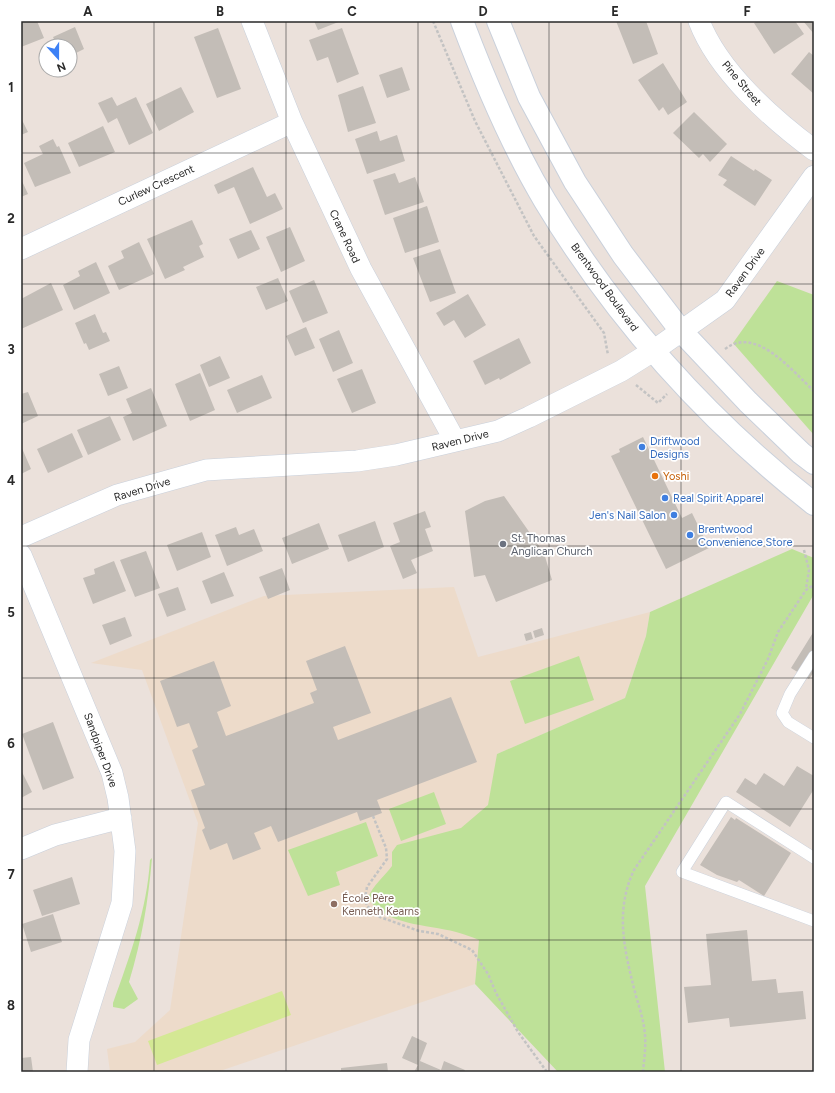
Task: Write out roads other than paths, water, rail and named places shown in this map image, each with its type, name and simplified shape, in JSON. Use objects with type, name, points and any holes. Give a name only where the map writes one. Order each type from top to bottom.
[{"type":"main road","name":"Brentwood Boulevard","points":[[462,21],[491,96],[544,200],[593,274],[653,351],[744,445],[814,504]]},
{"type":"main road","points":[[498,21],[529,97],[575,182],[623,255],[681,331],[748,402],[801,453],[814,463]]},
{"type":"street","name":"Crane Road","points":[[252,21],[292,122],[361,270],[455,441]]},
{"type":"street","name":"Pine Street","points":[[699,21],[715,50],[755,101],[814,150]]},
{"type":"street","name":"Curlew Crescent","points":[[21,249],[292,122]]},
{"type":"street","name":"Raven Drive","points":[[21,537],[117,495],[206,470],[357,461],[396,455],[498,431],[542,411],[621,371],[653,351],[725,300],[814,176]]},
{"type":"street","name":"Sandpiper Drive","points":[[21,555],[112,773],[121,818],[125,851],[122,903],[79,1040],[77,1072]]},
{"type":"street","points":[[21,849],[55,835],[121,818]]},
{"type":"lane","points":[[814,656],[790,694],[782,712],[788,722],[814,738]]},
{"type":"lane","points":[[814,858],[726,802],[682,872],[814,921]]},
{"type":"place","name":"Driftwood Designs","points":[[642,447]]},
{"type":"place","name":"Yoshi","points":[[655,476]]},
{"type":"place","name":"Real Spirit Apparel","points":[[665,498]]},
{"type":"place","name":"Jen's Nail Salon","points":[[674,515]]},
{"type":"place","name":"Brentwood Convenience Store","points":[[690,535]]},
{"type":"place","name":"St. Thomas Anglican Church","points":[[503,544]]},
{"type":"place","name":"École Père Kenneth Kearns","points":[[334,904]]}]
